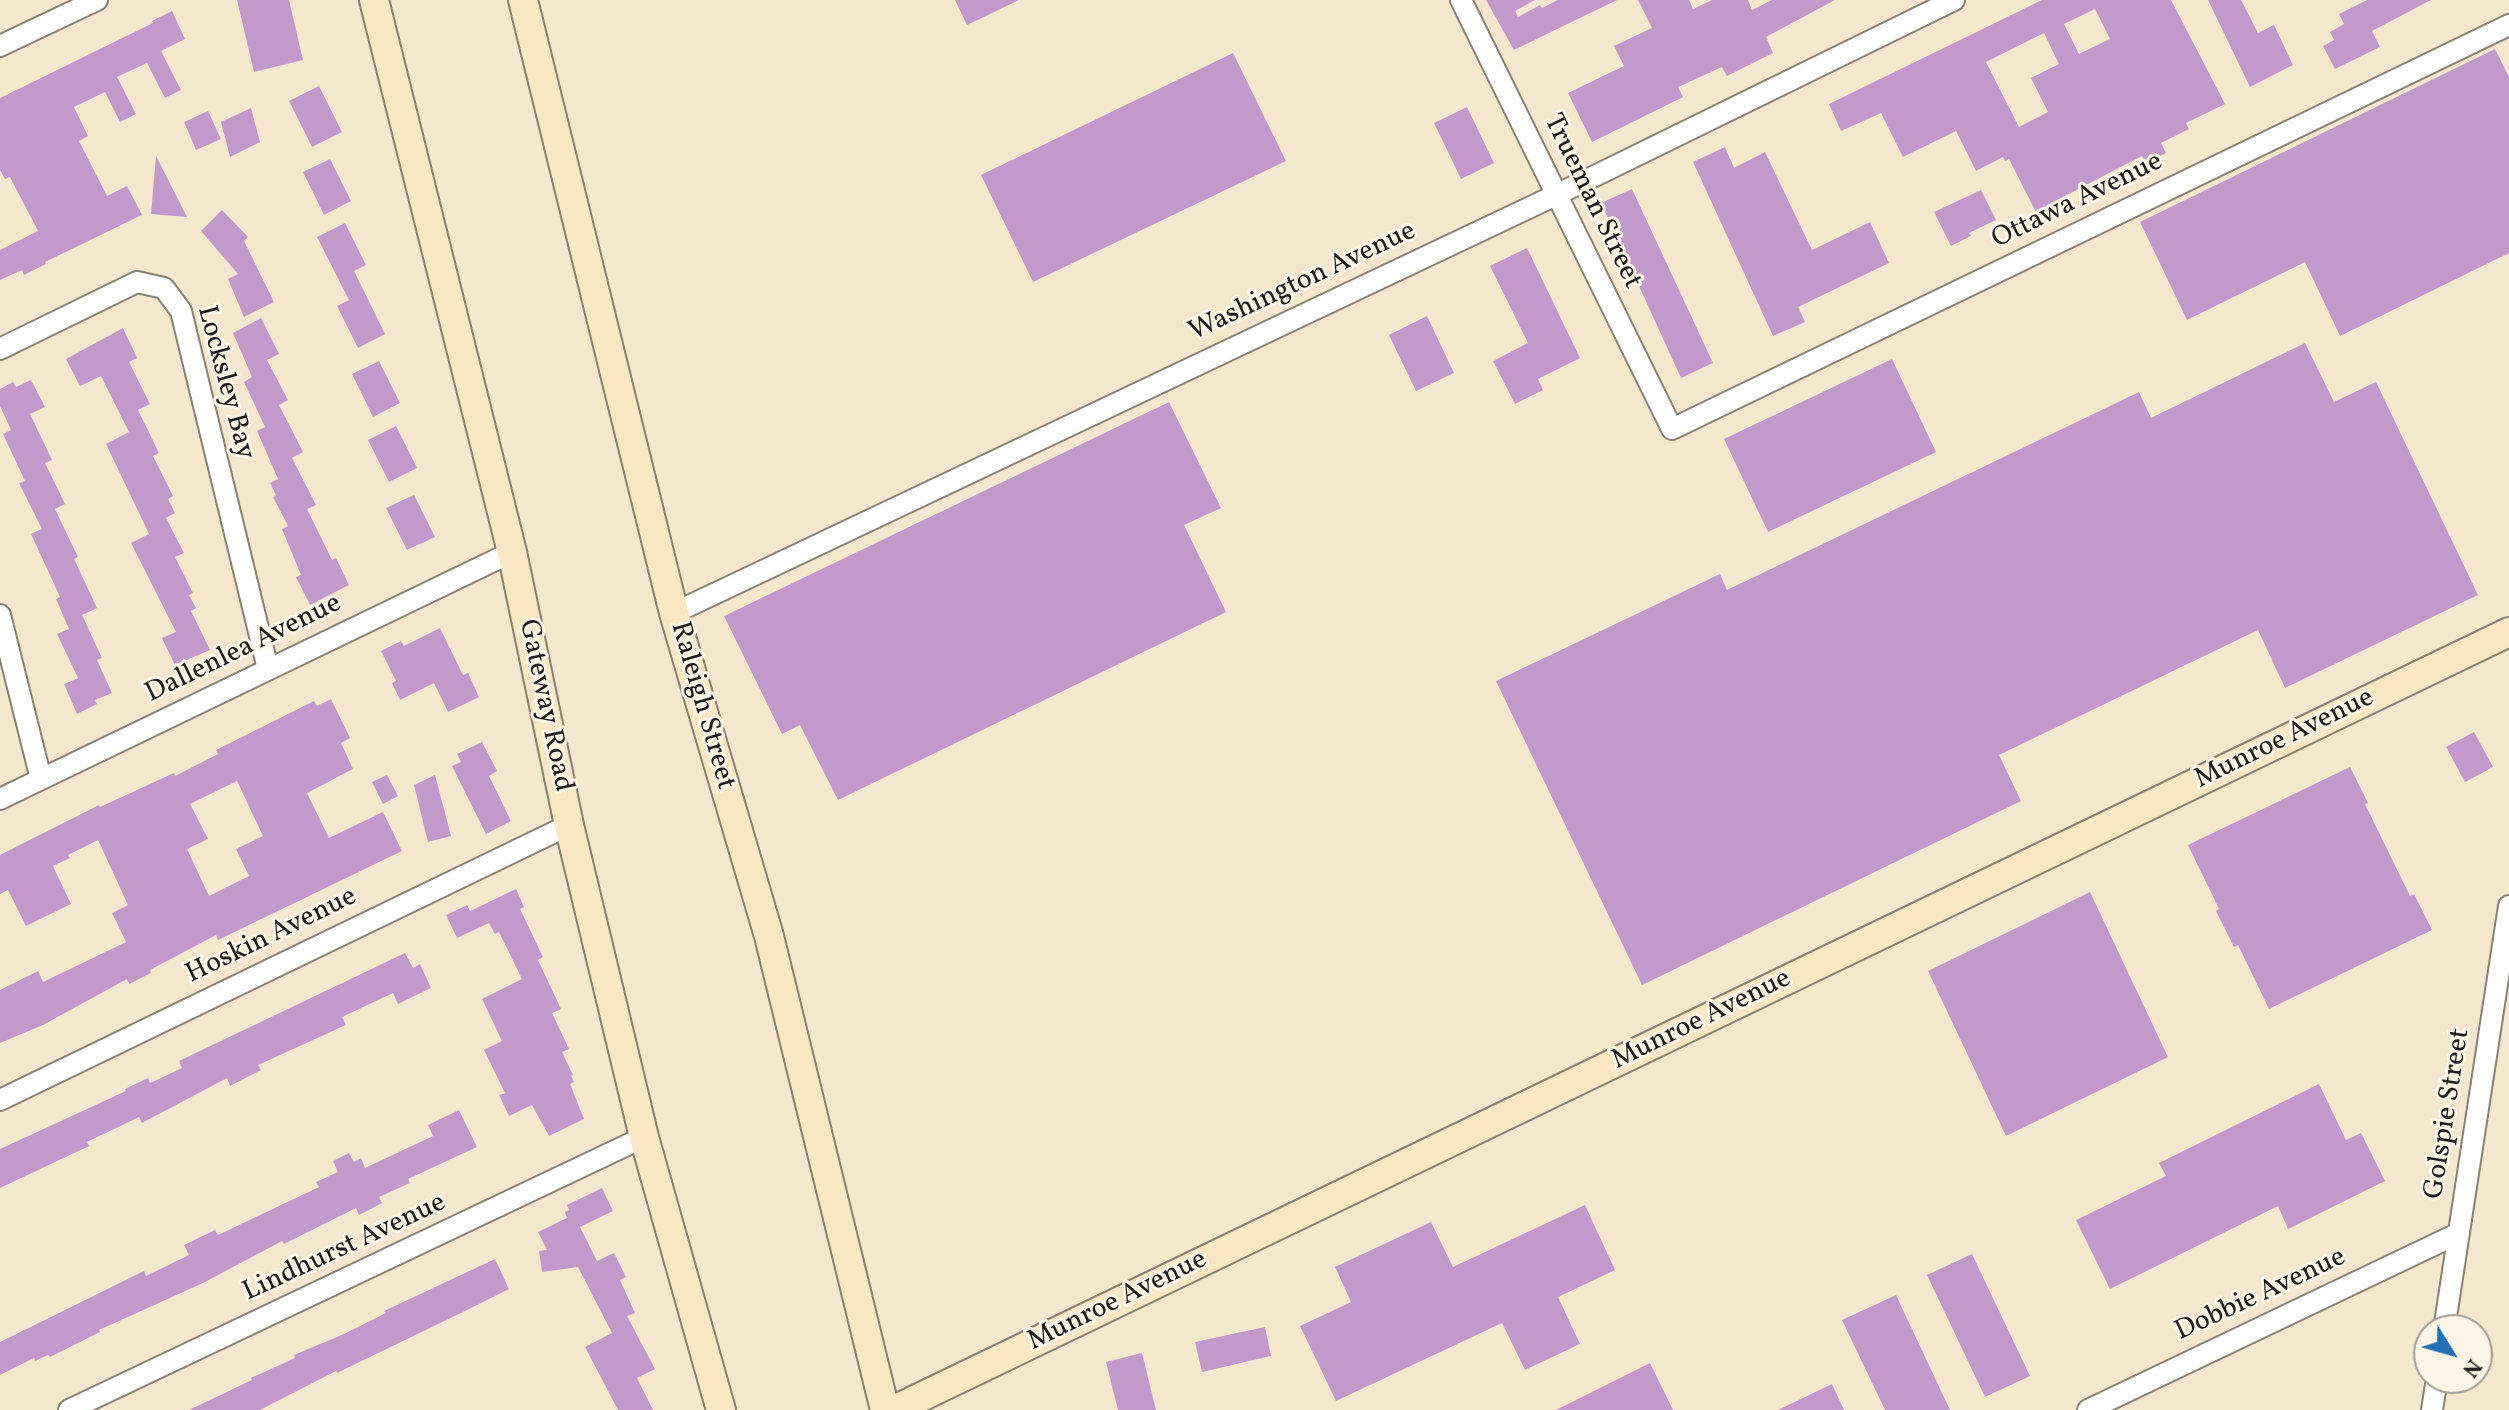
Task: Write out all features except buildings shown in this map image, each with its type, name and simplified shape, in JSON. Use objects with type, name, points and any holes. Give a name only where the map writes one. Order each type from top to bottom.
[{"type":"street","points":[[0,46],[97,0]]},
{"type":"street","name":"Gateway Road","points":[[374,0],[512,552],[569,825],[644,1137],[721,1410]]},
{"type":"street","name":"Raleigh Street","points":[[523,0],[674,613],[769,936],[885,1410]]},
{"type":"street","name":"Trueman Street","points":[[1461,0],[1672,429]]},
{"type":"street","name":"Washington Avenue","points":[[674,613],[1556,195],[1954,0]]},
{"type":"street","name":"Ottawa Avenue","points":[[1672,429],[2509,25]]},
{"type":"street","name":"Locksley Bay","points":[[0,349],[137,282],[164,288],[181,311],[268,669]]},
{"type":"street","name":"Dallenlea Avenue","points":[[0,799],[512,552]]},
{"type":"street","points":[[0,615],[41,779]]},
{"type":"street","name":"Munroe Avenue","points":[[894,1410],[2509,632]]},
{"type":"street","name":"Hoskin Avenue","points":[[0,1100],[569,825]]},
{"type":"street","name":"Golspie Street","points":[[2446,1314],[2509,906]]},
{"type":"street","name":"Lindhurst Avenue","points":[[69,1410],[644,1137]]},
{"type":"street","name":"Dobbie Avenue","points":[[2088,1410],[2459,1233]]}]
